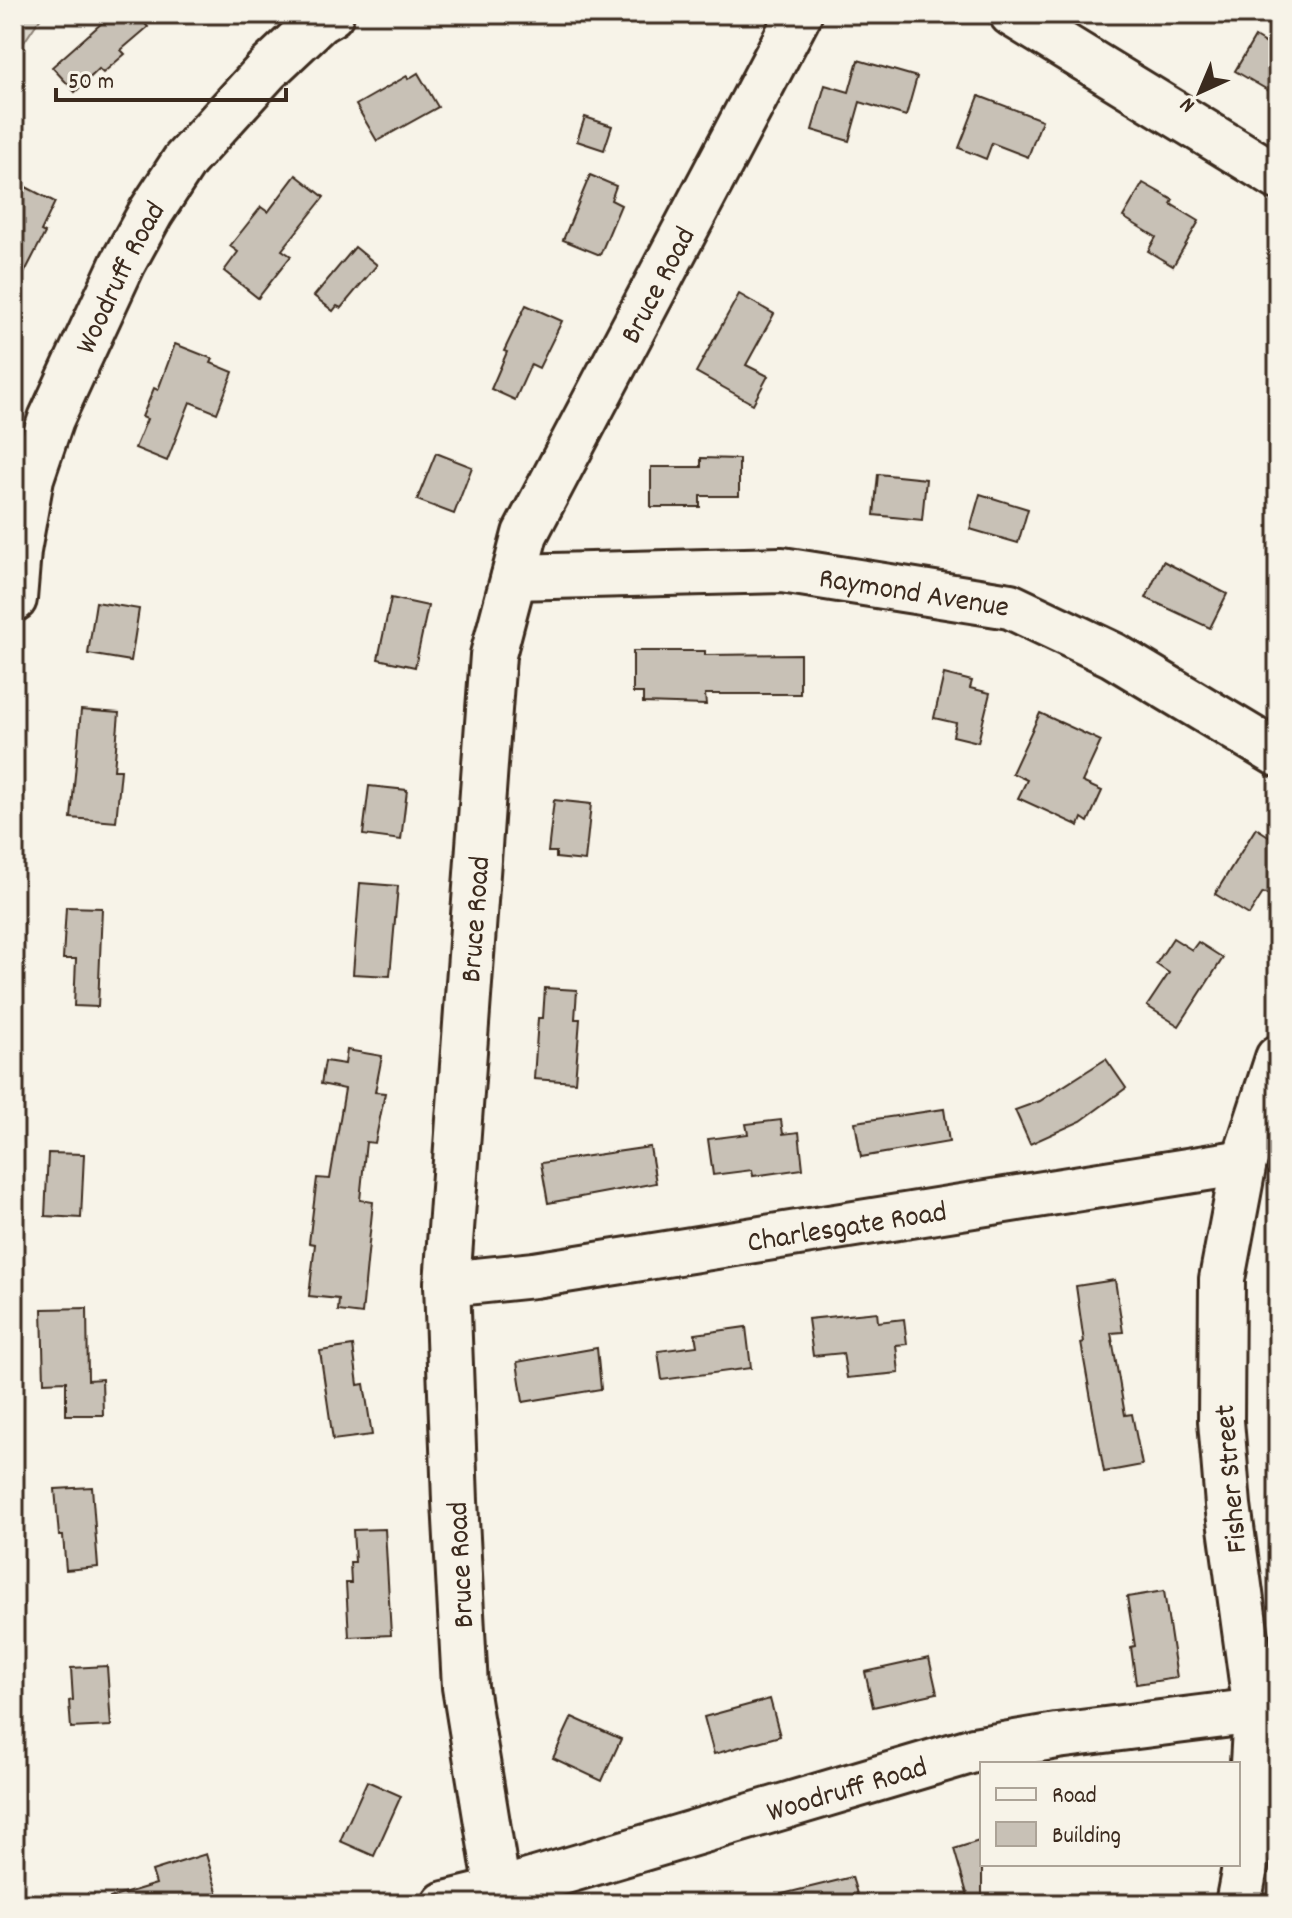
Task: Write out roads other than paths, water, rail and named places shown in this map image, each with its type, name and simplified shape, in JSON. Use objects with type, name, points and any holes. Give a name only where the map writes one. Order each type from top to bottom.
[{"type":"street","name":"Woodruff Road","points":[[14,599],[18,551],[31,478],[51,419],[123,263],[185,160],[267,70],[319,21],[331,14]]},
{"type":"street","name":"Bruce Road","points":[[498,1891],[465,1687],[447,1284],[493,655],[525,534],[799,14]]},
{"type":"street","points":[[1012,14],[1278,177]]},
{"type":"street","name":"Raymond Avenue","points":[[514,577],[782,570],[1010,606],[1113,655],[1278,754]]},
{"type":"street","name":"Fisher Street","points":[[1238,1904],[1248,1852],[1256,1711],[1228,1505],[1221,1421],[1222,1279],[1244,1162],[1278,1058]]},
{"type":"street","name":"Charlesgate Road","points":[[447,1284],[534,1275],[1244,1162]]},
{"type":"street","name":"Woodruff Road","points":[[445,1904],[974,1750],[1057,1736],[1256,1711]]}]
